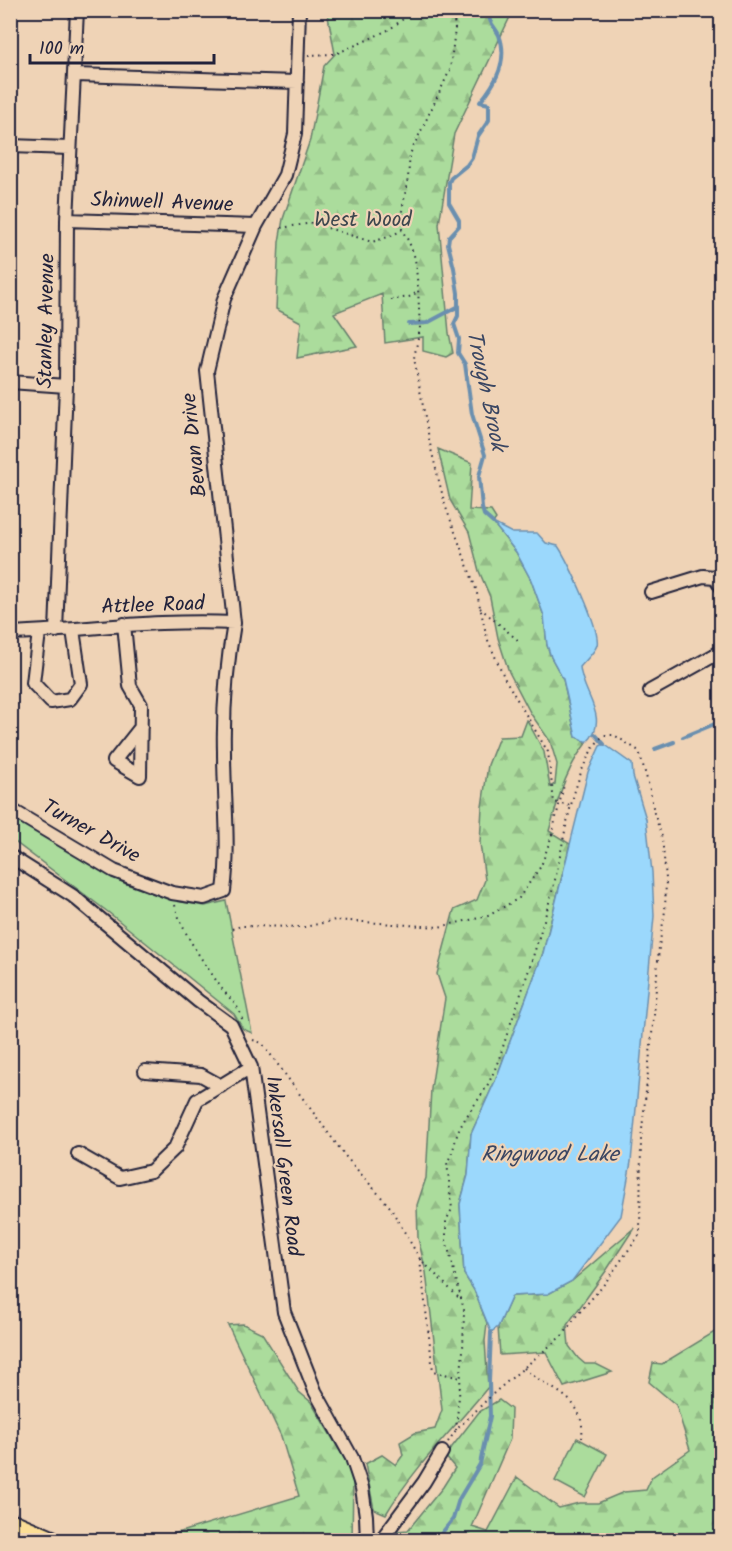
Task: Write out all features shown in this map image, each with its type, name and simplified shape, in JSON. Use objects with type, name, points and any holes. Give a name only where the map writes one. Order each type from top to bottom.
[{"type":"highway","points":[[10,1522],[52,1540]]},
{"type":"street","name":"Stanley Avenue","points":[[56,631],[66,386],[67,220],[76,75],[77,10]]},
{"type":"street","name":"Bevan Drive","points":[[224,891],[228,862],[223,750],[230,648],[234,623],[207,371],[224,299],[256,226],[285,175],[295,134],[299,10]]},
{"type":"street","points":[[76,75],[297,82]]},
{"type":"street","points":[[10,146],[70,148]]},
{"type":"street","name":"Shinwell Avenue","points":[[67,220],[256,226]]},
{"type":"street","points":[[10,382],[66,386]]},
{"type":"street","points":[[651,592],[703,576],[715,577],[722,588]]},
{"type":"street","name":"Attlee Road","points":[[10,633],[73,630],[124,624],[234,623]]},
{"type":"street","points":[[124,624],[130,686],[141,705],[141,727]]},
{"type":"street","name":"Attlee Road","points":[[39,632],[33,683],[51,702],[70,699],[81,684],[73,630]]},
{"type":"street","points":[[651,691],[722,651]]},
{"type":"street","name":"Turner Drive","points":[[10,809],[114,871],[172,893],[204,898],[224,891]]},
{"type":"street","name":"Inkersall Green Road","points":[[10,856],[73,896],[231,1025],[240,1038],[251,1067],[284,1311],[315,1391],[352,1458],[362,1488],[367,1540]]},
{"type":"street","points":[[78,1154],[120,1179],[151,1171],[175,1148],[197,1100],[251,1067]]},
{"type":"street","points":[[145,1071],[201,1075],[221,1086]]},
{"type":"street","points":[[381,1540],[424,1482],[442,1452]]},
{"type":"path","points":[[298,55],[335,54],[390,29],[411,12],[417,10]]},
{"type":"path","points":[[453,10],[455,29],[450,70],[410,154],[402,230],[415,258],[420,329],[414,358],[431,449],[445,505],[466,558],[487,638],[505,678],[548,752],[554,802],[571,806]]},
{"type":"path","points":[[281,228],[312,223],[372,242],[402,230]]},
{"type":"path","points":[[391,300],[409,297],[418,292]]},
{"type":"path","points":[[480,608],[520,642]]},
{"type":"path","points":[[442,1452],[456,1430],[484,1401],[564,1334],[577,1315],[602,1287],[640,1234],[641,1139],[659,947],[665,911],[666,879],[662,837],[639,751],[614,735],[604,735],[589,752],[571,806],[553,888],[534,957],[516,1009],[491,1079],[459,1130],[453,1153],[447,1162],[452,1209],[446,1221],[446,1240],[464,1310],[456,1430]]},
{"type":"path","points":[[232,929],[241,926],[305,927],[335,920],[438,927],[488,916],[519,898],[541,866],[551,838],[564,785]]},
{"type":"path","points":[[172,893],[177,913],[192,943],[221,987],[242,1013],[243,1029],[240,1038],[262,1043],[346,1157],[390,1207],[420,1258],[461,1300]]},
{"type":"path","points":[[420,1258],[433,1371],[460,1378]]},
{"type":"path","points":[[524,1368],[535,1378],[571,1401],[579,1411],[583,1426],[582,1438]]},
{"type":"green space","name":"West Wood","points":[[327,11],[517,11],[510,17],[454,134],[439,224],[449,333],[453,353],[446,357],[423,351],[423,337],[385,343],[382,294],[334,313],[357,346],[297,358],[301,322],[276,309],[279,242],[283,219],[310,140],[324,66],[335,54]]},
{"type":"green space","points":[[438,449],[472,463],[469,510],[491,511],[496,519],[493,523],[516,552],[531,580],[544,616],[547,645],[563,679],[576,737],[587,742],[568,774],[549,831],[570,844],[543,953],[496,1079],[471,1134],[468,1175],[460,1204],[464,1274],[474,1290],[487,1323],[485,1341],[488,1387],[421,1464],[386,1514],[374,1509],[365,1464],[382,1455],[396,1465],[403,1455],[400,1442],[415,1433],[435,1429],[442,1410],[426,1272],[418,1238],[417,1205],[426,1178],[431,1089],[445,998],[437,974],[454,910],[477,900],[485,880],[480,843],[482,807],[488,765],[499,737],[521,736],[527,720],[544,752],[550,787],[555,784],[557,764],[550,741],[531,714],[509,672],[498,638],[490,597],[479,571],[469,532],[450,500]]},
{"type":"green space","points":[[10,815],[126,884],[182,902],[205,906],[226,901],[252,1033],[243,1029],[234,1014],[108,912],[11,839]]},
{"type":"green space","points":[[634,1228],[567,1325],[569,1346],[578,1358],[585,1364],[596,1364],[612,1372],[564,1387],[546,1352],[500,1355],[498,1327],[512,1296],[548,1294],[572,1281]]},
{"type":"green space","points":[[243,1324],[262,1333],[299,1392],[311,1402],[350,1468],[353,1479],[352,1540],[154,1540],[299,1496],[281,1436],[228,1325]]},
{"type":"green space","points":[[721,1328],[721,1540],[392,1540],[396,1531],[408,1530],[443,1487],[455,1468],[445,1456],[479,1412],[499,1400],[511,1409],[510,1439],[472,1527],[488,1532],[517,1477],[559,1508],[579,1503],[598,1503],[624,1492],[646,1490],[652,1477],[690,1450],[676,1405],[649,1382],[653,1363],[662,1364]]},
{"type":"green space","points":[[577,1438],[607,1454],[585,1497],[555,1481]]},
{"type":"water","points":[[493,523],[512,533],[537,533],[546,543],[558,546],[583,596],[597,637],[596,648],[580,667],[596,715],[594,733],[587,742],[576,737],[563,679],[547,645],[544,616],[531,580],[516,552]]},
{"type":"water","name":"Ringwood Lake","points":[[604,744],[632,764],[633,776],[646,819],[654,916],[631,1162],[621,1216],[572,1281],[548,1294],[512,1296],[498,1327],[491,1332],[474,1290],[464,1274],[460,1204],[468,1175],[471,1134],[496,1079],[543,953],[588,772],[600,746]]},
{"type":"waterway","name":"Trough Brook","points":[[493,523],[484,515],[482,508],[479,476],[485,455],[472,414],[465,364],[458,353],[459,339],[454,324],[458,316],[458,293],[448,244],[449,237],[459,226],[459,220],[449,203],[449,182],[472,158],[478,136],[489,120],[489,104],[480,102],[496,79],[502,62],[502,44],[489,16],[489,13],[494,10]]},
{"type":"waterway","points":[[409,324],[427,323],[459,306]]},
{"type":"waterway","points":[[683,737],[722,721]]},
{"type":"waterway","name":"Trough Brook","points":[[595,734],[604,744]]},
{"type":"waterway","points":[[655,749],[674,742]]},
{"type":"waterway","points":[[432,1540],[441,1534],[453,1519],[459,1499],[480,1464],[490,1416],[491,1332]]}]
